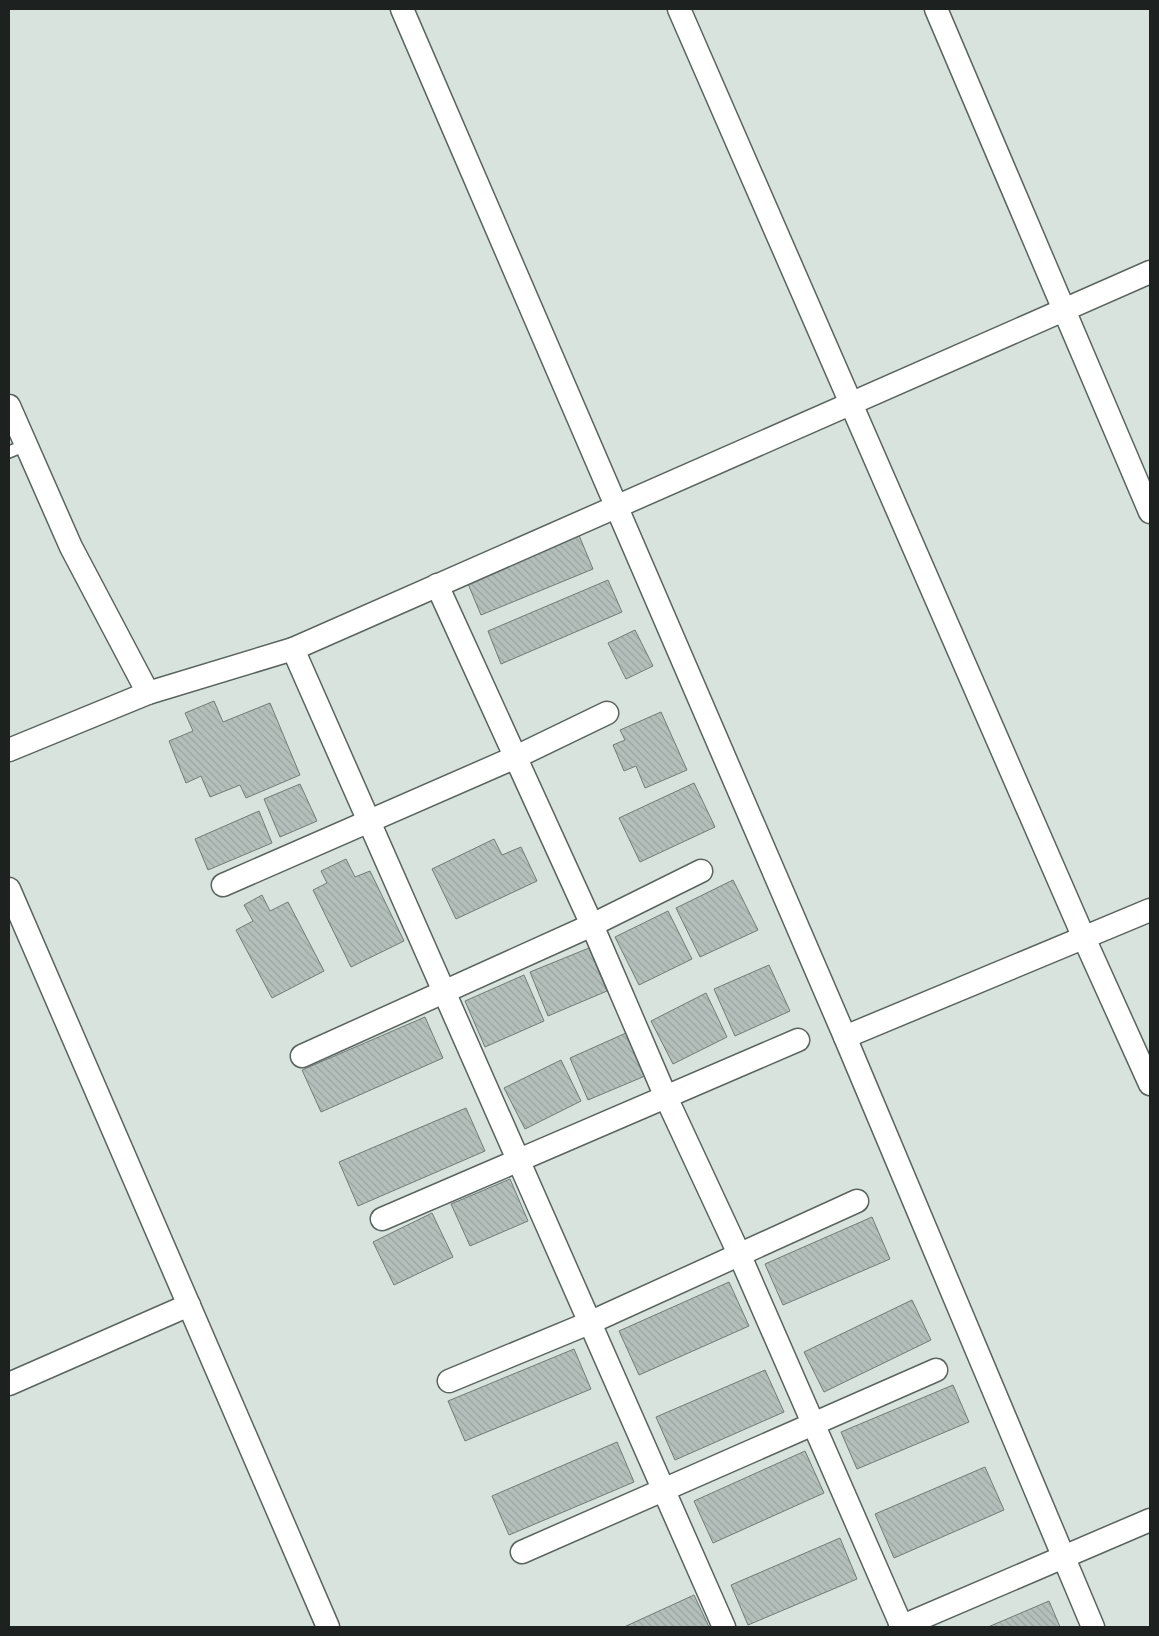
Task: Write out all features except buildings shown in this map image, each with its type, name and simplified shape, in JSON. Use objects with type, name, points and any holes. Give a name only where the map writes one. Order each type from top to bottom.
[{"type":"street","points":[[402,9],[845,1037],[1093,1627]]},
{"type":"street","points":[[679,9],[1084,938],[1150,1084]]},
{"type":"street","points":[[936,9],[1150,512]]},
{"type":"street","points":[[9,750],[148,693],[293,649],[1150,272]]},
{"type":"street","points":[[9,406],[17,449],[71,546],[148,693]]},
{"type":"street","points":[[438,585],[592,925],[665,1095],[740,1256],[901,1627],[1150,1520]]},
{"type":"street","points":[[293,649],[724,1627]]},
{"type":"street","points":[[224,885],[516,758],[608,713]]},
{"type":"street","points":[[302,1056],[592,925],[701,871]]},
{"type":"street","points":[[9,889],[328,1627]]},
{"type":"street","points":[[845,1037],[1150,910]]},
{"type":"street","points":[[382,1219],[520,1161],[665,1095],[798,1040]]},
{"type":"street","points":[[449,1381],[589,1323],[740,1256],[857,1201]]},
{"type":"street","points":[[9,1384],[189,1306]]},
{"type":"street","points":[[522,1552],[936,1370]]}]
